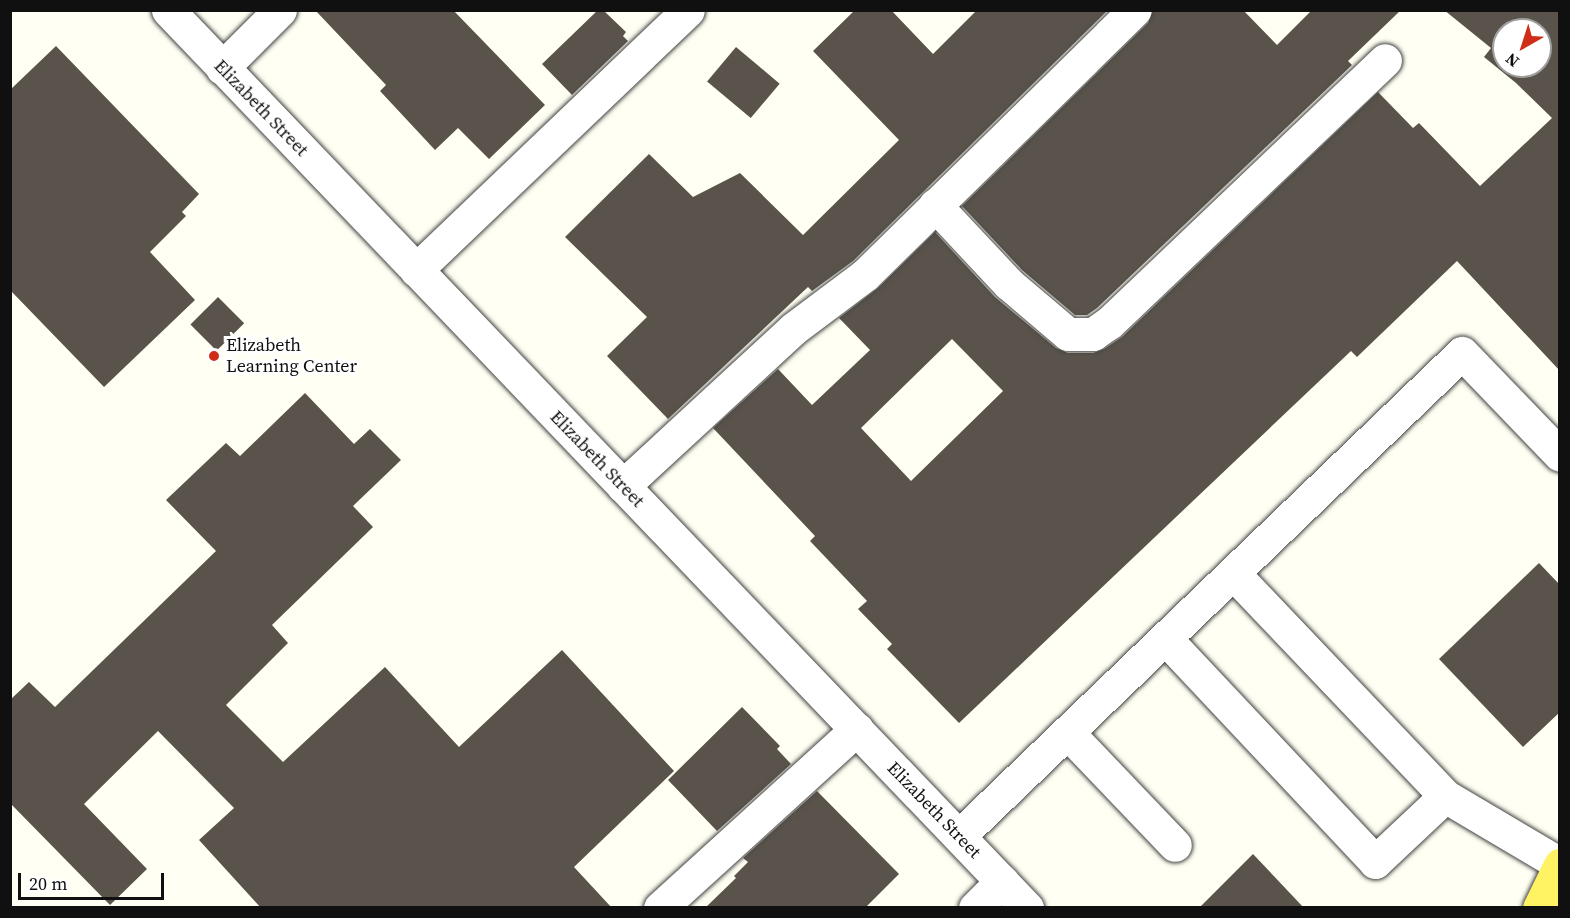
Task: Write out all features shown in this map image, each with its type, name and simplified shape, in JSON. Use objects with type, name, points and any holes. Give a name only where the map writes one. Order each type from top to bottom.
[{"type":"main road","points":[[1539,908],[1560,865]]},
{"type":"street","name":"Elizabeth Street","points":[[168,10],[1027,908]]},
{"type":"street","points":[[222,68],[280,10]]},
{"type":"street","points":[[416,270],[688,10]]},
{"type":"street","points":[[623,486],[793,329],[865,275],[1135,10]]},
{"type":"street","points":[[935,205],[1009,284],[1068,334],[1093,334],[1109,323],[1385,60]]},
{"type":"street","points":[[959,836],[1462,353],[1560,455]]},
{"type":"street","points":[[1233,573],[1445,796],[1560,865]]},
{"type":"street","points":[[1165,638],[1375,862],[1445,796]]},
{"type":"street","points":[[660,908],[857,729]]},
{"type":"street","points":[[1067,732],[1174,845]]},
{"type":"street","points":[[975,908],[1002,881]]},
{"type":"building","points":[[315,10],[453,10],[545,105],[489,159],[458,128],[435,150],[380,91],[386,85]]},
{"type":"building","points":[[598,10],[603,10],[626,32],[623,36],[628,41],[572,95],[542,64]]},
{"type":"building","points":[[855,10],[891,10],[933,54],[977,10],[1108,10],[853,261],[812,291],[808,287],[668,419],[607,356],[647,317],[565,237],[649,154],[693,197],[740,173],[803,235],[899,140],[813,51]]},
{"type":"building","points":[[1153,10],[1243,10],[1277,45],[1312,10],[1401,10],[1348,61],[1352,65],[1097,308],[1087,315],[1075,315],[1022,270],[962,206],[1148,23]]},
{"type":"building","points":[[1444,10],[1560,10],[1560,371],[1457,261],[1357,357],[1351,351],[959,723],[887,649],[892,644],[858,609],[867,601],[810,541],[815,536],[713,428],[778,369],[812,405],[870,350],[839,318],[878,288],[935,232],[995,297],[1056,348],[1068,353],[1093,353],[1104,349],[1122,337],[1378,92],[1413,128],[1419,123],[1480,186],[1552,118],[1510,78],[1552,78],[1552,18],[1492,18],[1492,64],[1484,57],[1491,48]],"holes":[[[952,339],[1003,391],[911,481],[861,428]]]},
{"type":"building","points":[[56,46],[199,194],[182,212],[186,216],[150,252],[195,300],[104,387],[10,290],[10,90]]},
{"type":"building","points":[[736,47],[780,84],[751,118],[707,81]]},
{"type":"building","points":[[218,297],[244,323],[217,351],[190,325]]},
{"type":"building","points":[[305,393],[354,444],[370,429],[401,460],[353,506],[373,527],[272,625],[288,643],[226,705],[283,762],[385,667],[459,747],[562,650],[674,771],[574,867],[612,908],[261,908],[199,840],[234,808],[158,731],[84,804],[147,869],[110,905],[10,803],[10,700],[29,682],[55,707],[216,551],[166,500],[226,443],[240,456]]},
{"type":"building","points":[[1539,563],[1560,585],[1560,712],[1523,747],[1439,659]]},
{"type":"building","points":[[742,707],[780,746],[777,749],[791,764],[717,831],[668,780]]},
{"type":"building","points":[[817,791],[899,874],[865,908],[705,908],[736,878],[734,876],[748,862],[743,858]]},
{"type":"building","points":[[1253,854],[1304,908],[1199,908]]},
{"type":"place","name":"Elizabeth Learning Center","points":[[214,356]]}]
